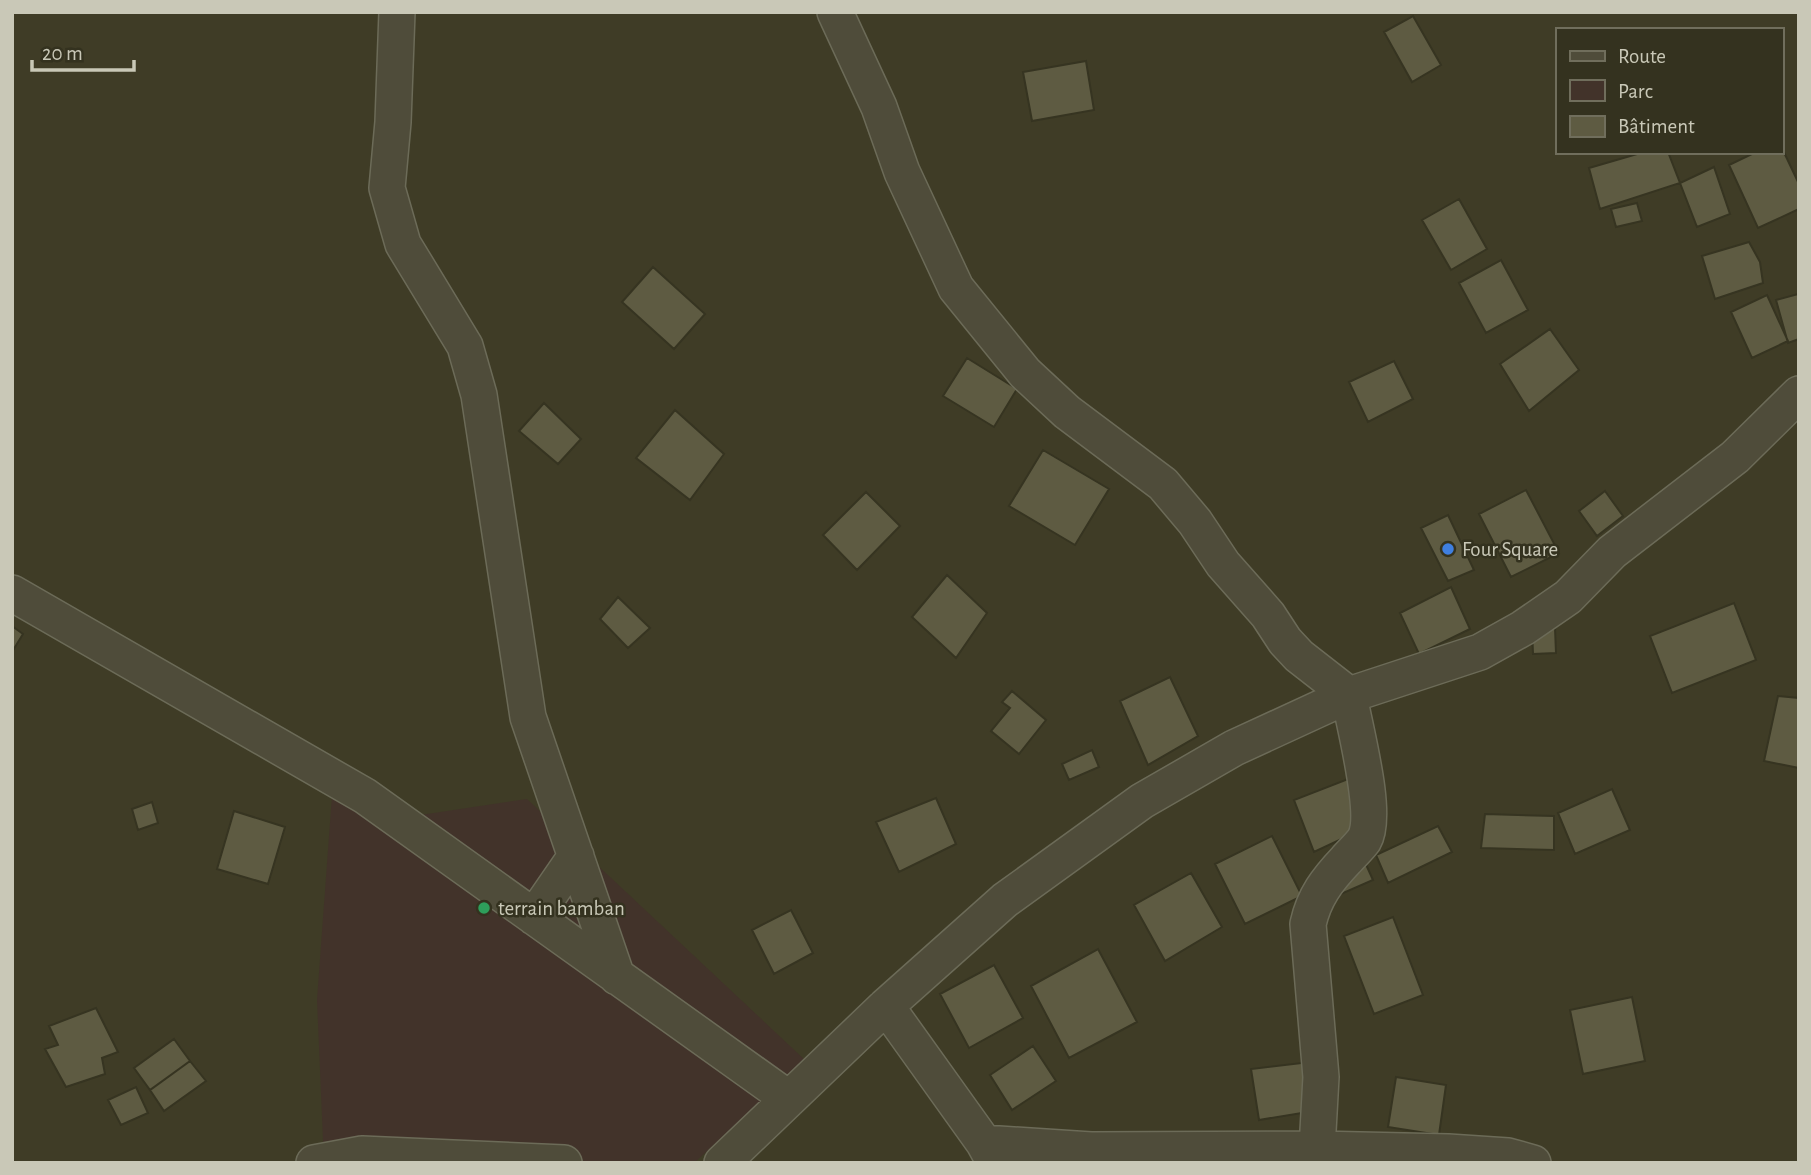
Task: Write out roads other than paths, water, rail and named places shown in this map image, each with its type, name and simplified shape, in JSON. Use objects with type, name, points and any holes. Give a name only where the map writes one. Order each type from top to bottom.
[{"type":"street","points":[[397,12],[393,122],[387,188],[403,244],[465,346],[475,383],[528,717],[618,977]]},
{"type":"street","points":[[835,12],[879,107],[902,172],[956,288],[1025,373],[1067,412],[1163,484],[1195,522],[1223,564],[1268,615],[1298,656],[1349,695],[1368,797],[1369,817],[1368,830],[1363,841],[1329,877],[1318,893],[1308,924],[1321,1077],[1314,1156]]},
{"type":"street","points":[[722,1163],[886,1006],[1005,900],[1142,801],[1234,748],[1349,695],[1480,652],[1523,628],[1567,597],[1612,552],[1735,457],[1799,394]]},
{"type":"street","points":[[12,593],[365,796],[789,1099]]},
{"type":"street","points":[[534,917],[576,856]]},
{"type":"street","points":[[886,1006],[989,1153],[1091,1150],[1314,1156],[1448,1152],[1518,1160]]},
{"type":"street","points":[[314,1163],[362,1154],[564,1163]]},
{"type":"place","name":"Four Square","points":[[1448,549]]},
{"type":"place","name":"terrain bamban","points":[[484,908]]}]
